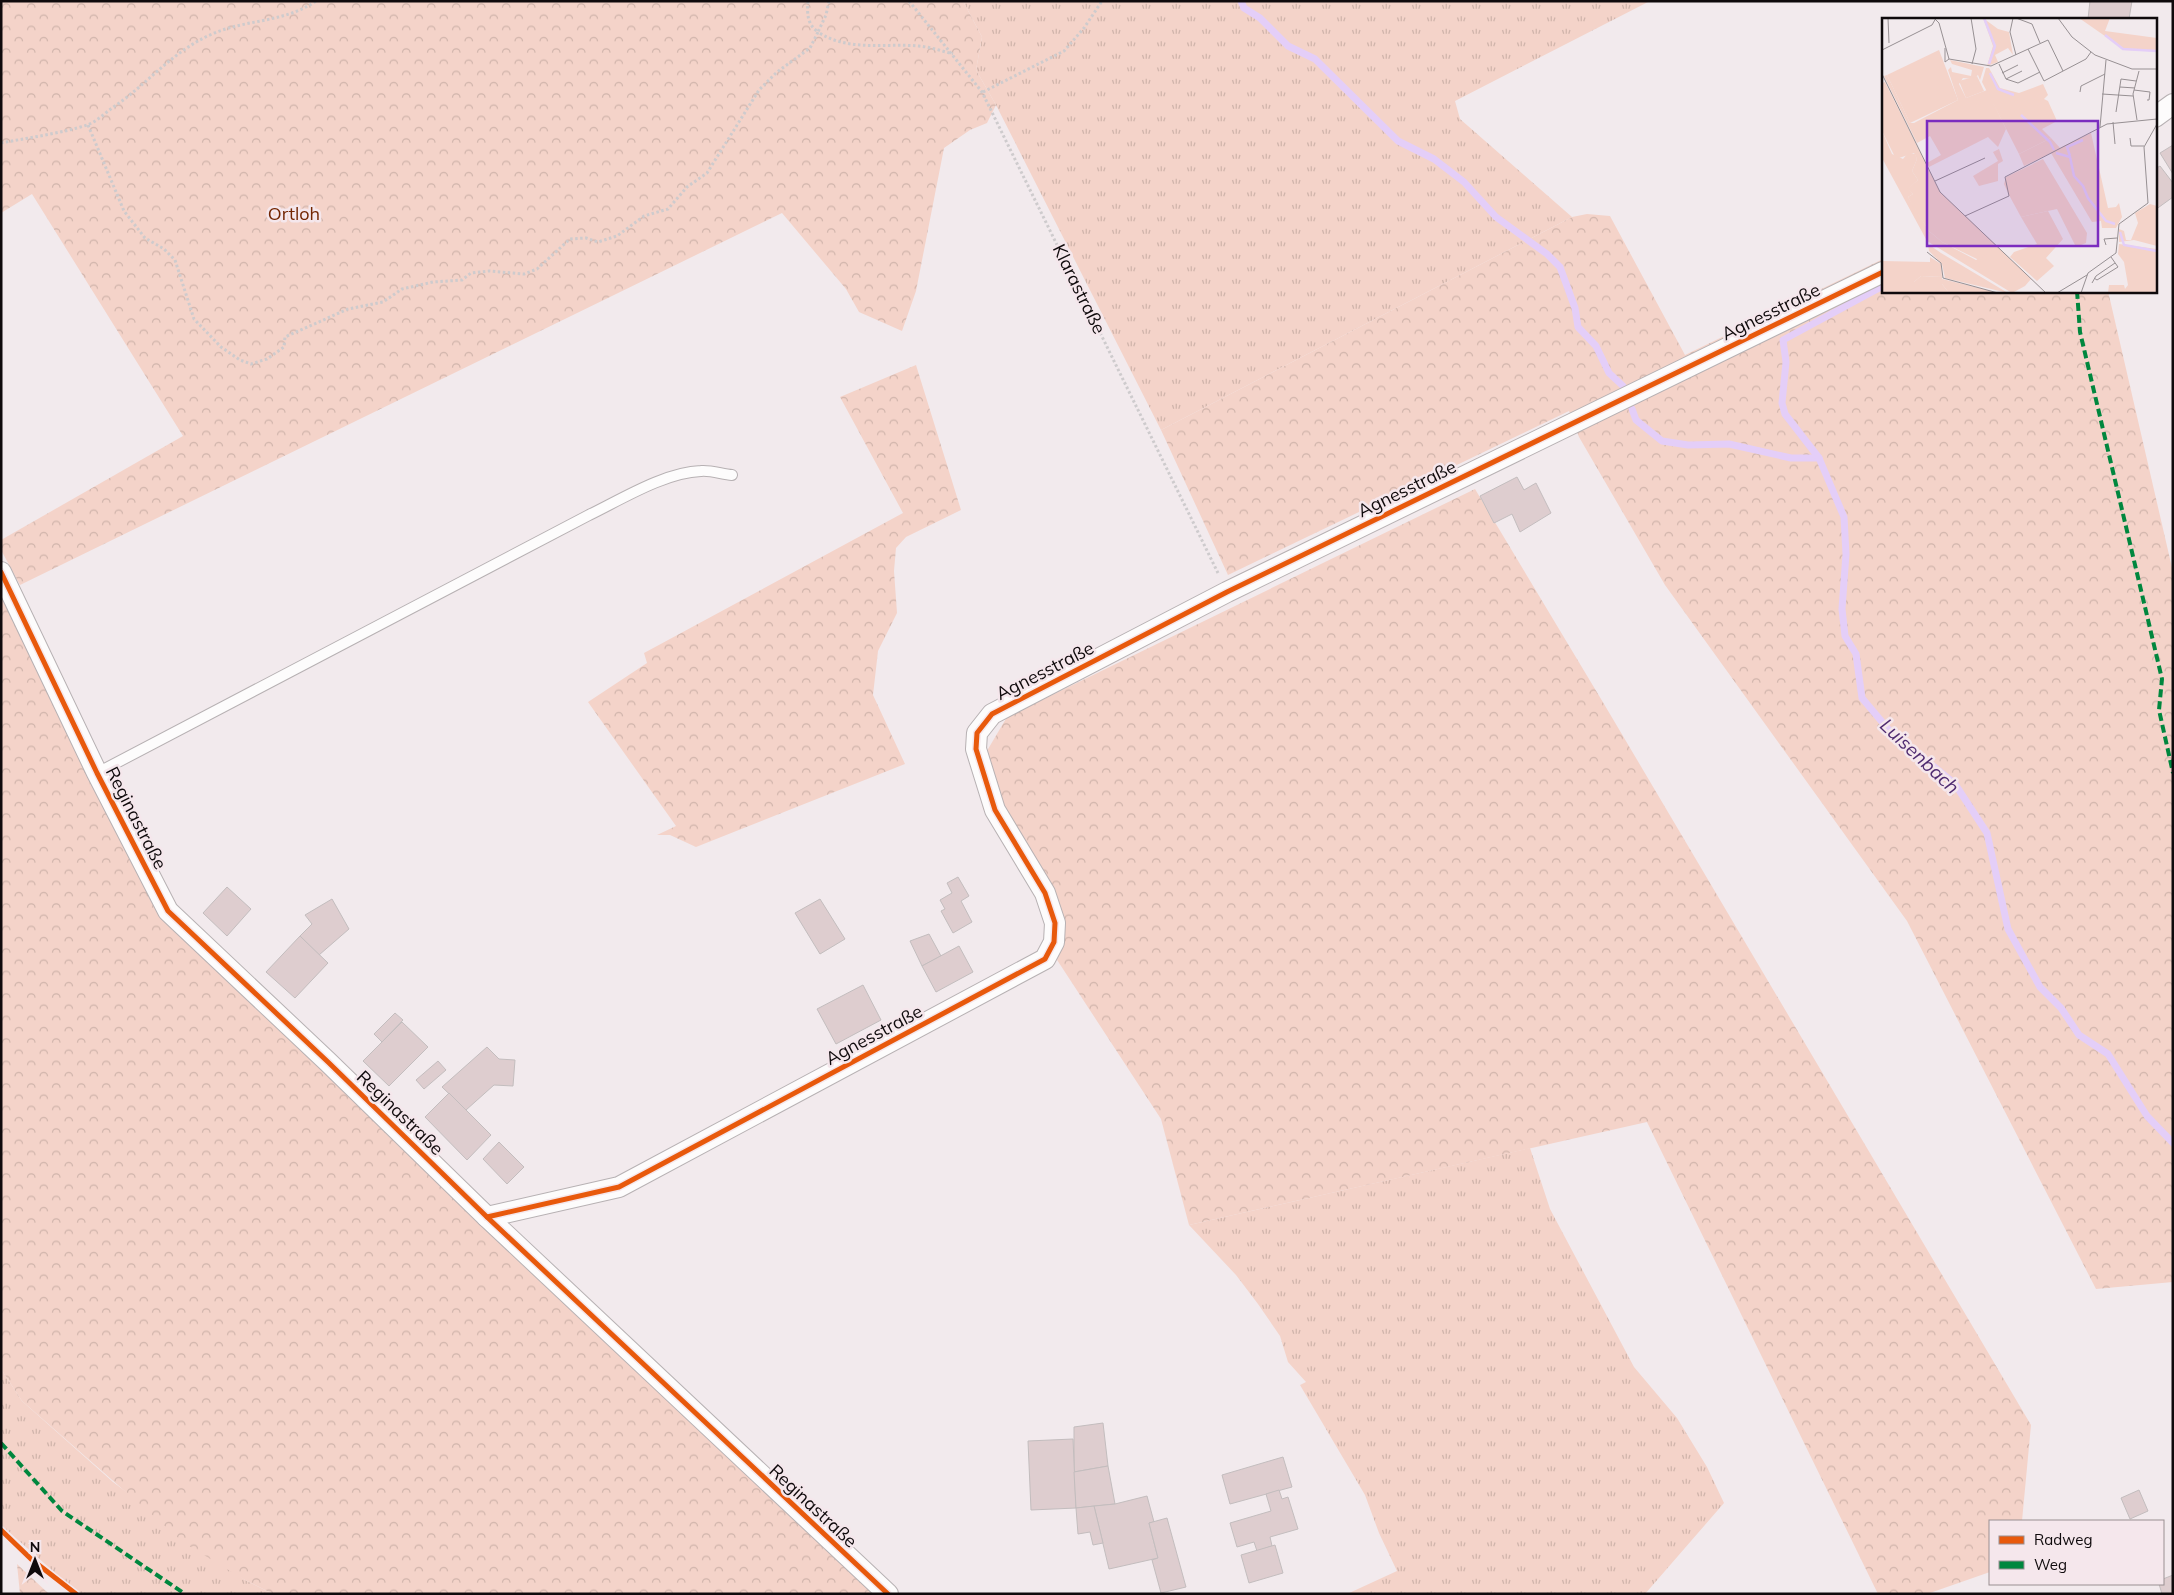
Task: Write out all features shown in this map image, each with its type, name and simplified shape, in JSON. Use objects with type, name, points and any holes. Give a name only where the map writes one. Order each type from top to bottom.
[{"type":"street","points":[[2156,116],[2173,104]]},
{"type":"street","name":"Agnesstraße","points":[[487,1218],[619,1187],[1045,959],[1054,942],[1055,923],[1045,893],[995,810],[976,749],[977,734],[992,714],[1227,592],[1882,272]]},
{"type":"street","name":"Reginastraße","points":[[1,572],[97,773],[168,911],[328,1062],[487,1218],[888,1594]]},
{"type":"lane","points":[[97,773],[571,524],[635,493],[675,476],[701,471],[732,475]]},
{"type":"path","points":[[1,143],[88,125],[130,97],[175,54],[212,34],[233,27],[275,20],[304,10],[316,1]]},
{"type":"path","points":[[808,1],[807,16],[811,27],[832,41],[874,46],[920,46],[953,54]]},
{"type":"path","points":[[88,125],[124,211],[145,238],[164,249],[175,260],[194,319],[221,347],[240,360],[251,364],[267,359],[284,347],[285,336],[348,309],[384,302],[402,289],[433,282],[462,280],[471,273],[489,271],[524,274],[537,269],[570,239],[586,238],[598,242],[617,236],[644,216],[668,209],[687,187],[706,173],[759,90],[777,72],[810,48],[826,15],[828,1]]},
{"type":"path","points":[[982,92],[1064,51],[1084,28],[1102,1]]},
{"type":"green space","name":"Ortloh","points":[[1,1],[963,1],[982,37],[976,70],[996,105],[987,123],[970,130],[944,148],[916,291],[902,331],[859,312],[846,289],[782,213],[20,585],[1,550],[1,540],[183,436],[32,194],[1,213]]},
{"type":"green space","points":[[963,1],[1650,1],[1455,101],[1460,119],[1572,217],[1161,430],[996,105],[976,70],[982,37]]},
{"type":"green space","points":[[1587,214],[1610,216],[1685,355],[1882,259],[1882,292],[2108,292],[2173,572],[2173,1282],[2096,1289],[1907,921],[1665,585],[1579,437],[1569,411],[1228,575],[1161,430],[1572,217]]},
{"type":"green space","points":[[916,365],[961,510],[906,537],[896,548],[894,571],[897,613],[878,651],[873,695],[905,764],[696,847],[670,835],[657,835],[676,826],[588,702],[647,663],[644,653],[903,513],[840,397]]},
{"type":"green space","points":[[1475,489],[2031,1425],[2022,1520],[1989,1520],[1989,1572],[1927,1594],[1878,1594],[1647,1122],[1189,1225],[1161,1119],[1046,943],[1062,930],[983,809],[978,766],[1007,717]]},
{"type":"green space","points":[[1,583],[165,914],[881,1594],[273,1594],[245,1580],[184,1543],[22,1401],[1,1369]]},
{"type":"green space","points":[[1530,1148],[1550,1209],[1634,1367],[1677,1418],[1707,1467],[1724,1503],[1645,1594],[1347,1594],[1397,1571],[1379,1533],[1365,1495],[1300,1385],[1306,1382],[1288,1362],[1280,1336],[1236,1275],[1189,1225]]},
{"type":"green space","points":[[1,1369],[22,1401],[113,1482],[245,1580],[273,1594],[79,1594],[1,1525]]},
{"type":"green space","points":[[17,1564],[49,1594],[20,1594]]},
{"type":"building","points":[[2090,1],[2132,1],[2129,18],[2088,18]]},
{"type":"building","points":[[2173,145],[2173,174],[2160,153]]},
{"type":"building","points":[[2160,166],[2173,183],[2173,197],[2156,209],[2156,168]]},
{"type":"building","points":[[1517,477],[1524,490],[1536,483],[1551,513],[1520,532],[1512,514],[1494,523],[1480,496]]},
{"type":"building","points":[[958,877],[969,896],[961,901],[972,922],[953,933],[941,911],[945,909],[940,900],[952,893],[947,883]]},
{"type":"building","points":[[227,887],[251,909],[227,936],[203,913]]},
{"type":"building","points":[[332,899],[349,929],[319,955],[300,936],[312,924],[305,915]]},
{"type":"building","points":[[820,899],[845,939],[820,954],[795,913]]},
{"type":"building","points":[[929,934],[941,956],[922,966],[910,941]]},
{"type":"building","points":[[300,936],[328,963],[295,998],[266,972]]},
{"type":"building","points":[[959,946],[973,972],[936,992],[922,966]]},
{"type":"building","points":[[863,985],[881,1020],[836,1044],[817,1009]]},
{"type":"building","points":[[395,1013],[403,1020],[382,1042],[374,1034]]},
{"type":"building","points":[[402,1022],[428,1047],[389,1086],[363,1061]]},
{"type":"building","points":[[487,1047],[499,1059],[515,1060],[513,1086],[494,1085],[466,1110],[442,1087]]},
{"type":"building","points":[[438,1061],[446,1070],[424,1089],[416,1080]]},
{"type":"building","points":[[449,1093],[491,1135],[467,1160],[425,1117]]},
{"type":"building","points":[[499,1142],[524,1167],[507,1184],[483,1159]]},
{"type":"building","points":[[1103,1423],[1108,1466],[1074,1472],[1074,1427]]},
{"type":"building","points":[[1073,1439],[1076,1508],[1031,1510],[1028,1441]]},
{"type":"building","points":[[1283,1457],[1292,1487],[1230,1504],[1222,1475]]},
{"type":"building","points":[[1108,1466],[1115,1504],[1076,1508],[1074,1472]]},
{"type":"building","points":[[1279,1490],[1282,1499],[1288,1497],[1298,1529],[1270,1537],[1272,1546],[1257,1551],[1254,1542],[1237,1547],[1230,1523],[1271,1511],[1266,1494]]},
{"type":"building","points":[[2139,1490],[2148,1511],[2130,1519],[2121,1498]]},
{"type":"building","points":[[1147,1496],[1154,1522],[1149,1523],[1158,1558],[1109,1569],[1094,1506],[1115,1504]]},
{"type":"building","points":[[1094,1506],[1103,1543],[1093,1545],[1090,1532],[1078,1534],[1076,1508]]},
{"type":"building","points":[[1167,1518],[1186,1587],[1161,1593],[1152,1560],[1158,1558],[1149,1523]]},
{"type":"building","points":[[1275,1545],[1283,1573],[1249,1583],[1241,1555]]},
{"type":"building","points":[[2173,1575],[2173,1594],[2162,1594],[2159,1585],[2164,1585],[2164,1579]]},
{"type":"waterway","points":[[1241,1],[1244,8],[1260,18],[1288,46],[1315,59],[1398,141],[1434,159],[1464,182],[1496,217],[1547,254],[1560,267],[1575,308],[1578,327],[1596,346],[1609,373],[1623,386]]},
{"type":"waterway","points":[[1819,458],[1785,414],[1782,403],[1786,362],[1783,340],[1882,287]]},
{"type":"waterway","name":"Luisenbach","points":[[1632,409],[1636,420],[1662,441],[1688,445],[1729,444],[1791,458],[1819,458],[1844,517],[1846,554],[1842,609],[1845,636],[1856,654],[1862,698],[1888,729],[1955,784],[1987,833],[2008,929],[2040,987],[2061,1008],[2079,1035],[2108,1054],[2147,1116],[2173,1143]]},
{"type":"marked path","points":[[2077,292],[2080,332],[2162,679],[2159,710],[2173,773]]},
{"type":"marked path","points":[[1,1443],[62,1511],[185,1594]]},
{"type":"cycle path","points":[[487,1217],[619,1187],[1045,959],[1054,942],[1055,923],[1045,893],[995,810],[976,749],[977,733],[992,714],[1227,592],[1882,272]]},
{"type":"cycle path","points":[[1,572],[97,773],[168,911],[328,1062],[487,1217],[888,1594]]},
{"type":"cycle path","points":[[1,1530],[31,1559],[76,1594]]}]
